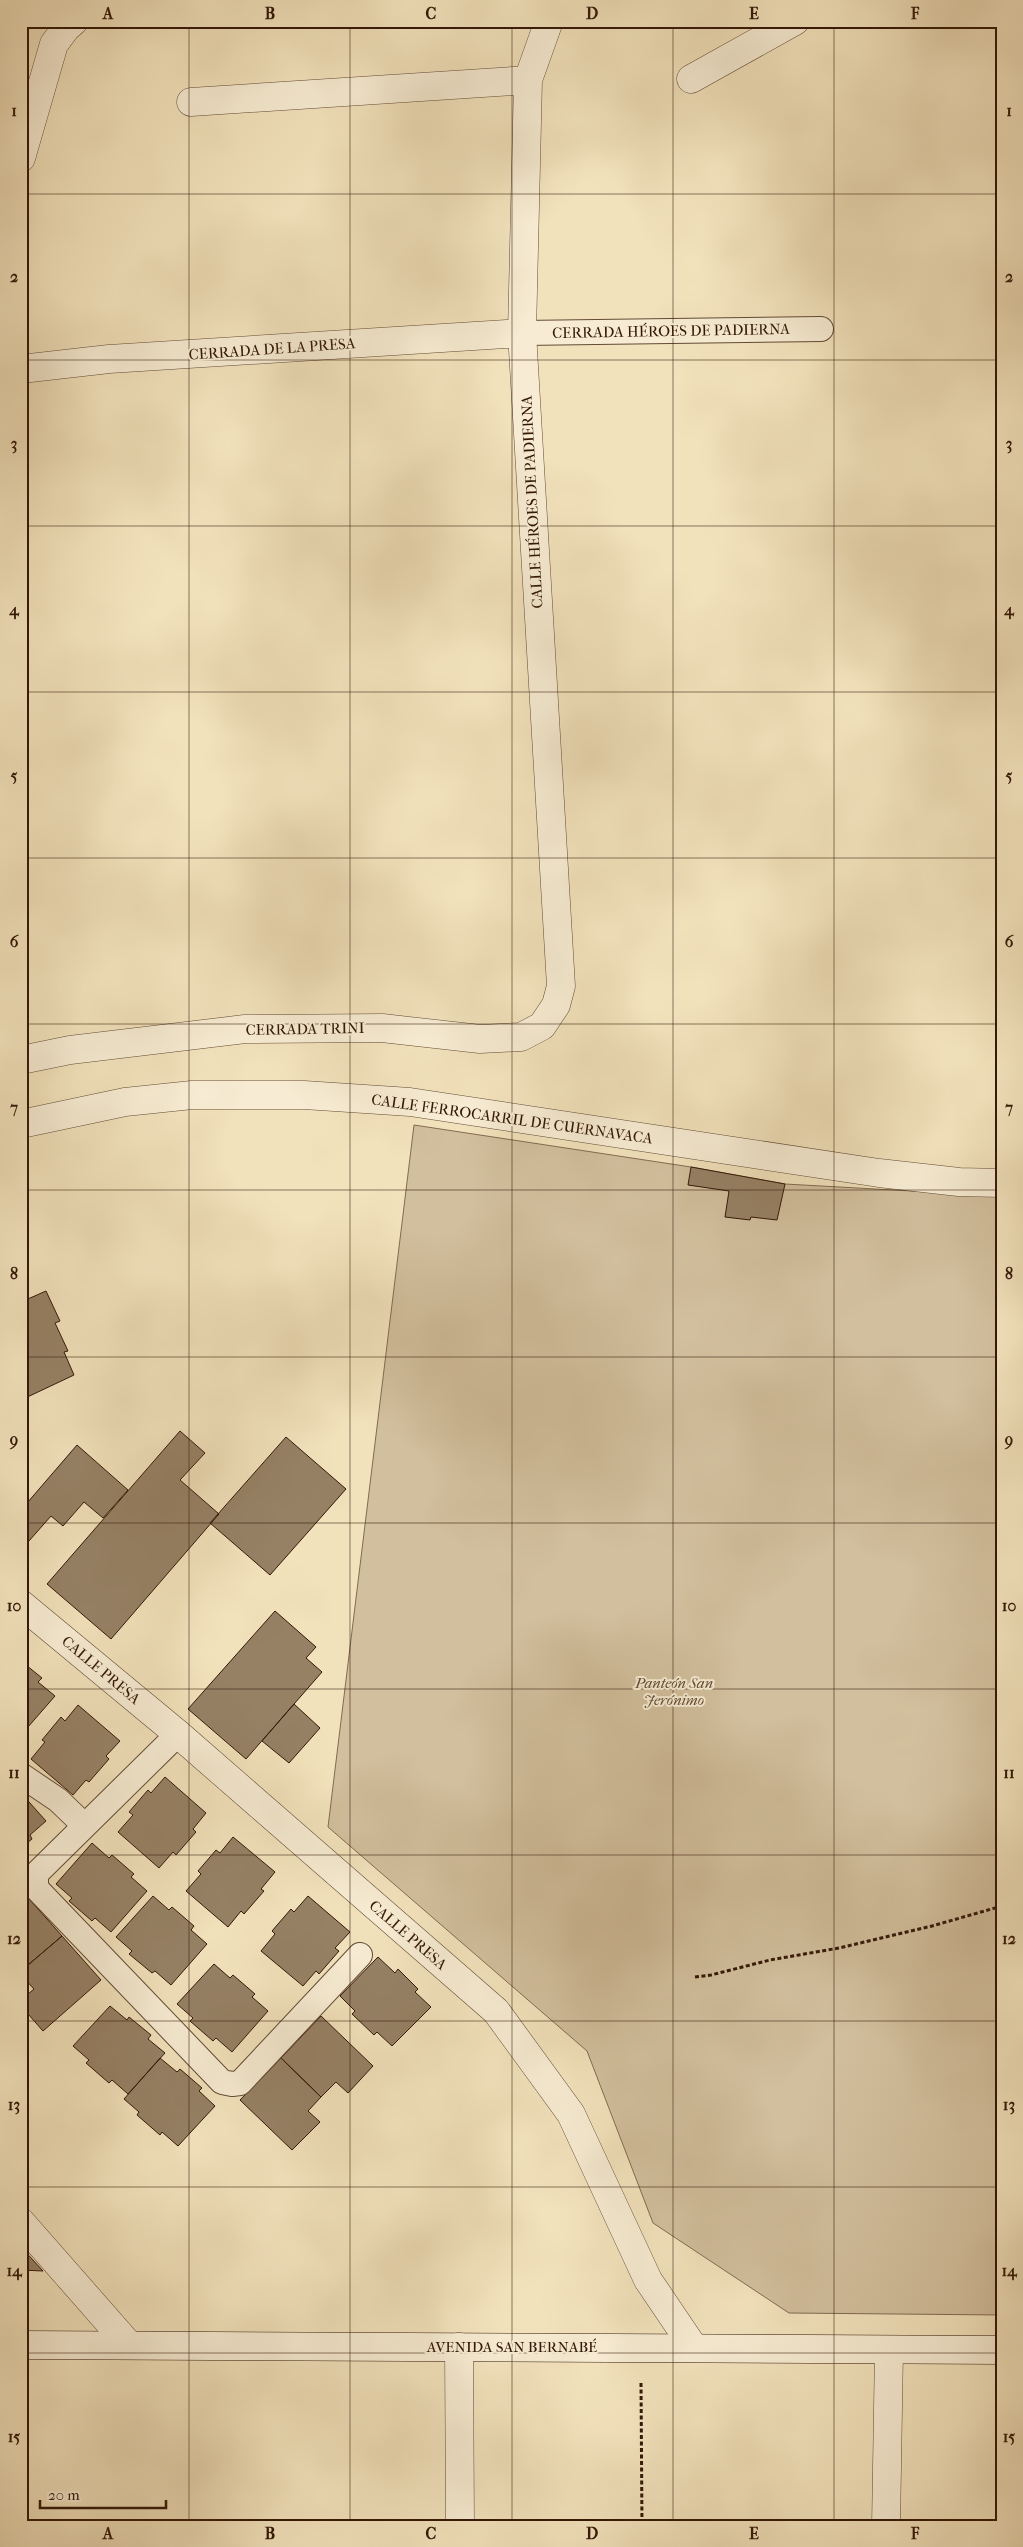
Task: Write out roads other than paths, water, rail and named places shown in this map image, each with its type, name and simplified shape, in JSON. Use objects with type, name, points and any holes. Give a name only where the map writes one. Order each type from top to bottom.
[{"type":"street","points":[[21,158],[54,44],[74,21]]},
{"type":"street","name":"CALLE HÉROES DE PADIERNA","points":[[549,21],[528,80],[522,332],[561,986]]},
{"type":"street","points":[[692,79],[795,21]]},
{"type":"street","points":[[192,102],[528,80]]},
{"type":"street","name":"CERRADA DE LA PRESA","points":[[21,369],[108,359],[522,332]]},
{"type":"street","name":"CERRADA TRINI","points":[[21,1060],[70,1050],[245,1029],[382,1028],[480,1038],[521,1037],[542,1026],[556,1005],[561,986]]},
{"type":"street","name":"CALLE FERROCARRIL DE CUERNAVACA","points":[[21,1124],[125,1102],[192,1095],[304,1095],[410,1102],[879,1173],[959,1182],[1002,1183]]},
{"type":"street","name":"CALLE PRESA","points":[[21,1604],[178,1734],[496,2012],[571,2114],[648,2280],[694,2348]]},
{"type":"street","points":[[21,2222],[129,2345]]},
{"type":"street","name":"AVENIDA SAN BERNABÉ","points":[[21,2345],[1002,2350]]},
{"type":"street","points":[[459,2347],[460,2526]]},
{"type":"street","points":[[886,2526],[890,2350]]},
{"type":"lane","name":"CERRADA HÉROES DE PADIERNA","points":[[522,332],[821,329]]},
{"type":"lane","points":[[178,1734],[36,1874],[36,1888],[222,2082],[240,2083],[360,1955]]},
{"type":"lane","points":[[21,1776],[58,1800],[84,1825]]},
{"type":"park label","name":"Panteón San Jerónimo","points":[[674,1692]]}]
